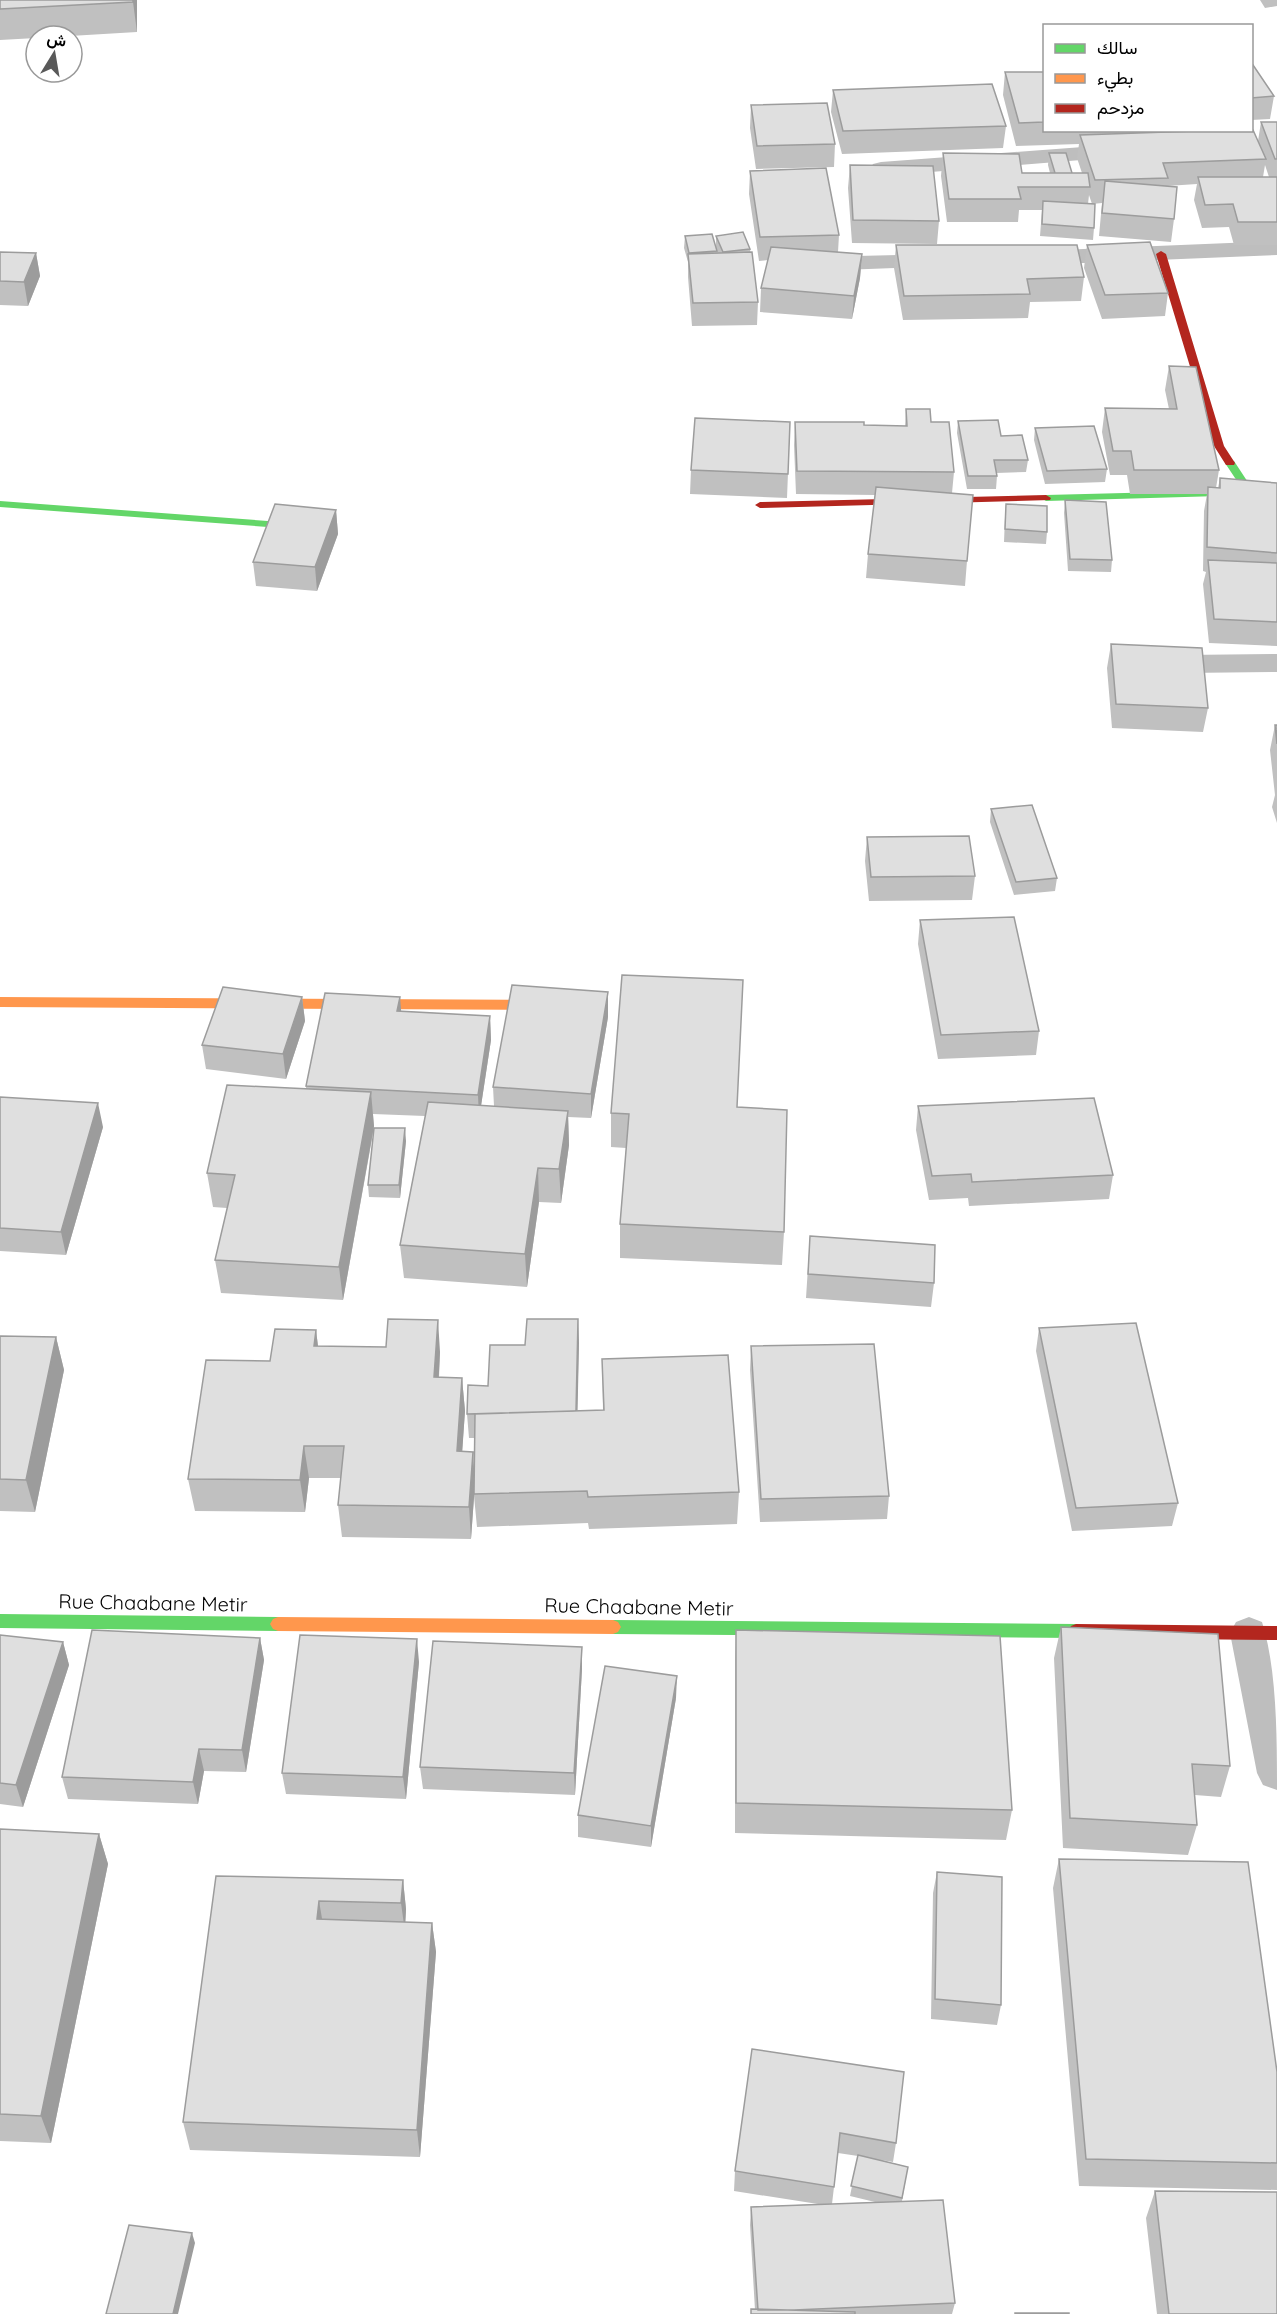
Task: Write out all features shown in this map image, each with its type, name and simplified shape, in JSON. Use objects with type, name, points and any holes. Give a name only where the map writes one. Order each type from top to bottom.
[{"type":"street","points":[[871,170],[1146,150]]},
{"type":"street","points":[[1008,258],[1277,248]]},
{"type":"street","points":[[760,505],[1250,493],[1219,446],[1161,254]]},
{"type":"street","points":[[796,265],[961,260]]},
{"type":"street","points":[[0,504],[295,526]]},
{"type":"street","points":[[1184,664],[1277,663]]},
{"type":"street","points":[[0,1002],[558,1005]]},
{"type":"street","name":"Rue Chaabane Metir","points":[[0,1621],[1263,1633]]},
{"type":"street","points":[[1263,1633],[1277,1773]]},
{"type":"building","points":[[0,0],[133,0],[133,2],[0,9]]},
{"type":"building","points":[[1253,65],[1274,96],[1253,98]]},
{"type":"building","points":[[1005,72],[1043,72],[1043,122],[1019,123]]},
{"type":"building","points":[[992,84],[1006,126],[843,131],[833,90]]},
{"type":"building","points":[[827,103],[835,144],[757,146],[751,105]]},
{"type":"building","points":[[1261,122],[1277,122],[1277,159],[1275,159]]},
{"type":"building","points":[[1253,130],[1266,159],[1163,163],[1168,178],[1095,180],[1080,135],[1253,132]]},
{"type":"building","points":[[943,153],[1019,154],[1022,173],[1088,173],[1090,187],[1018,187],[1021,199],[949,199]]},
{"type":"building","points":[[1049,153],[1066,153],[1072,173],[1055,173]]},
{"type":"building","points":[[850,165],[933,166],[939,221],[853,220]]},
{"type":"building","points":[[826,168],[839,235],[760,237],[750,171]]},
{"type":"building","points":[[1198,177],[1277,177],[1277,222],[1238,222],[1233,204],[1205,205]]},
{"type":"building","points":[[1105,181],[1177,187],[1174,219],[1102,213]]},
{"type":"building","points":[[1043,201],[1095,204],[1094,228],[1042,224]]},
{"type":"building","points":[[743,232],[750,249],[723,252],[716,236]]},
{"type":"building","points":[[712,234],[717,251],[689,253],[685,236]]},
{"type":"building","points":[[1150,242],[1168,293],[1105,295],[1087,245]]},
{"type":"building","points":[[896,245],[1077,245],[1084,277],[1027,279],[1030,294],[904,296]]},
{"type":"building","points":[[771,247],[862,254],[854,296],[761,288]]},
{"type":"building","points":[[0,252],[36,253],[24,282],[0,281]]},
{"type":"building","points":[[752,252],[758,302],[693,303],[688,254]]},
{"type":"building","points":[[1169,366],[1196,367],[1219,470],[1134,470],[1131,451],[1113,451],[1105,408],[1177,409]]},
{"type":"building","points":[[906,409],[930,409],[931,422],[949,422],[954,472],[797,471],[795,422],[864,422],[864,425],[907,426]]},
{"type":"building","points":[[695,418],[790,422],[788,474],[691,470]]},
{"type":"building","points":[[998,420],[1001,436],[1022,435],[1028,460],[994,460],[997,476],[968,476],[958,421]]},
{"type":"building","points":[[1094,426],[1107,469],[1047,471],[1035,428]]},
{"type":"building","points":[[1220,478],[1277,483],[1277,553],[1207,547],[1208,487],[1220,488]]},
{"type":"building","points":[[876,487],[973,495],[967,561],[868,554]]},
{"type":"building","points":[[1065,500],[1106,502],[1112,560],[1070,559]]},
{"type":"building","points":[[275,504],[336,510],[315,567],[253,562]]},
{"type":"building","points":[[1006,504],[1047,506],[1047,532],[1005,529]]},
{"type":"building","points":[[1208,560],[1277,563],[1277,622],[1214,619]]},
{"type":"building","points":[[1111,644],[1202,648],[1208,708],[1116,704]]},
{"type":"building","points":[[1032,805],[1057,878],[1016,882],[991,809]]},
{"type":"building","points":[[969,836],[975,876],[871,877],[867,837]]},
{"type":"building","points":[[1014,917],[1039,1031],[941,1035],[920,920]]},
{"type":"building","points":[[622,975],[743,980],[737,1107],[787,1110],[784,1232],[620,1224],[629,1114],[611,1113]]},
{"type":"building","points":[[512,985],[608,992],[591,1094],[493,1087]]},
{"type":"building","points":[[223,987],[302,997],[283,1054],[202,1045]]},
{"type":"building","points":[[325,993],[400,997],[397,1011],[490,1016],[478,1095],[306,1086]]},
{"type":"building","points":[[227,1085],[371,1092],[339,1267],[215,1260],[235,1175],[207,1173]]},
{"type":"building","points":[[0,1097],[98,1103],[61,1232],[0,1228]]},
{"type":"building","points":[[1094,1098],[1113,1175],[972,1182],[971,1174],[932,1176],[918,1106]]},
{"type":"building","points":[[428,1102],[568,1111],[559,1169],[538,1168],[525,1254],[400,1245]]},
{"type":"building","points":[[374,1128],[405,1128],[399,1185],[368,1185]]},
{"type":"building","points":[[810,1236],[935,1245],[934,1283],[808,1274]]},
{"type":"building","points":[[388,1319],[438,1320],[434,1377],[462,1378],[457,1451],[473,1452],[469,1507],[338,1505],[344,1446],[304,1446],[300,1480],[188,1479],[206,1360],[270,1361],[275,1329],[316,1330],[314,1346],[386,1347]]},
{"type":"building","points":[[527,1319],[578,1319],[576,1411],[467,1414],[468,1385],[488,1386],[490,1345],[525,1345]]},
{"type":"building","points":[[1136,1323],[1178,1503],[1076,1508],[1039,1328]]},
{"type":"building","points":[[0,1336],[56,1337],[26,1480],[0,1479]]},
{"type":"building","points":[[874,1344],[889,1496],[761,1499],[751,1346]]},
{"type":"building","points":[[728,1355],[739,1492],[588,1497],[587,1491],[474,1494],[475,1414],[604,1410],[602,1359]]},
{"type":"building","points":[[1061,1627],[1218,1634],[1230,1766],[1192,1764],[1197,1825],[1070,1818]]},
{"type":"building","points":[[92,1630],[260,1638],[242,1750],[199,1749],[193,1782],[62,1777]]},
{"type":"building","points":[[736,1630],[1000,1636],[1012,1810],[736,1803]]},
{"type":"building","points":[[0,1635],[63,1642],[16,1785],[0,1783]]},
{"type":"building","points":[[300,1635],[417,1639],[403,1777],[282,1773]]},
{"type":"building","points":[[433,1641],[582,1647],[574,1773],[420,1767]]},
{"type":"building","points":[[605,1666],[677,1676],[651,1826],[578,1815]]},
{"type":"building","points":[[0,1829],[99,1834],[41,2116],[0,2114]]},
{"type":"building","points":[[1059,1859],[1248,1862],[1277,2072],[1277,2163],[1086,2159]]},
{"type":"building","points":[[937,1872],[1002,1877],[1001,2005],[935,1999]]},
{"type":"building","points":[[216,1876],[403,1880],[401,1903],[319,1901],[317,1919],[432,1923],[417,2130],[183,2122]]},
{"type":"building","points":[[752,2049],[904,2072],[896,2143],[840,2133],[834,2187],[735,2171]]},
{"type":"building","points":[[858,2155],[908,2167],[902,2198],[851,2186]]},
{"type":"building","points":[[1155,2191],[1277,2192],[1277,2314],[1169,2314]]},
{"type":"building","points":[[943,2200],[955,2303],[758,2310],[751,2207]]},
{"type":"building","points":[[129,2225],[192,2233],[173,2314],[106,2314]]},
{"type":"building","points":[[751,2309],[855,2312],[855,2314],[751,2314]]},
{"type":"building","points":[[1069,2313],[1069,2314],[1015,2314]]},
{"type":"traffic: fast","points":[[1046,498],[1250,493],[1230,463]]},
{"type":"traffic: fast","points":[[0,504],[295,526]]},
{"type":"traffic: fast","points":[[0,1621],[278,1624]]},
{"type":"traffic: fast","points":[[613,1627],[1076,1631]]},
{"type":"traffic: slow","points":[[0,1002],[553,1005]]},
{"type":"traffic: slow","points":[[278,1624],[613,1627]]},
{"type":"traffic: jam","points":[[1161,254],[1219,446],[1230,463]]},
{"type":"traffic: jam","points":[[760,505],[1046,498]]},
{"type":"traffic: jam","points":[[1076,1631],[1277,1633]]}]
